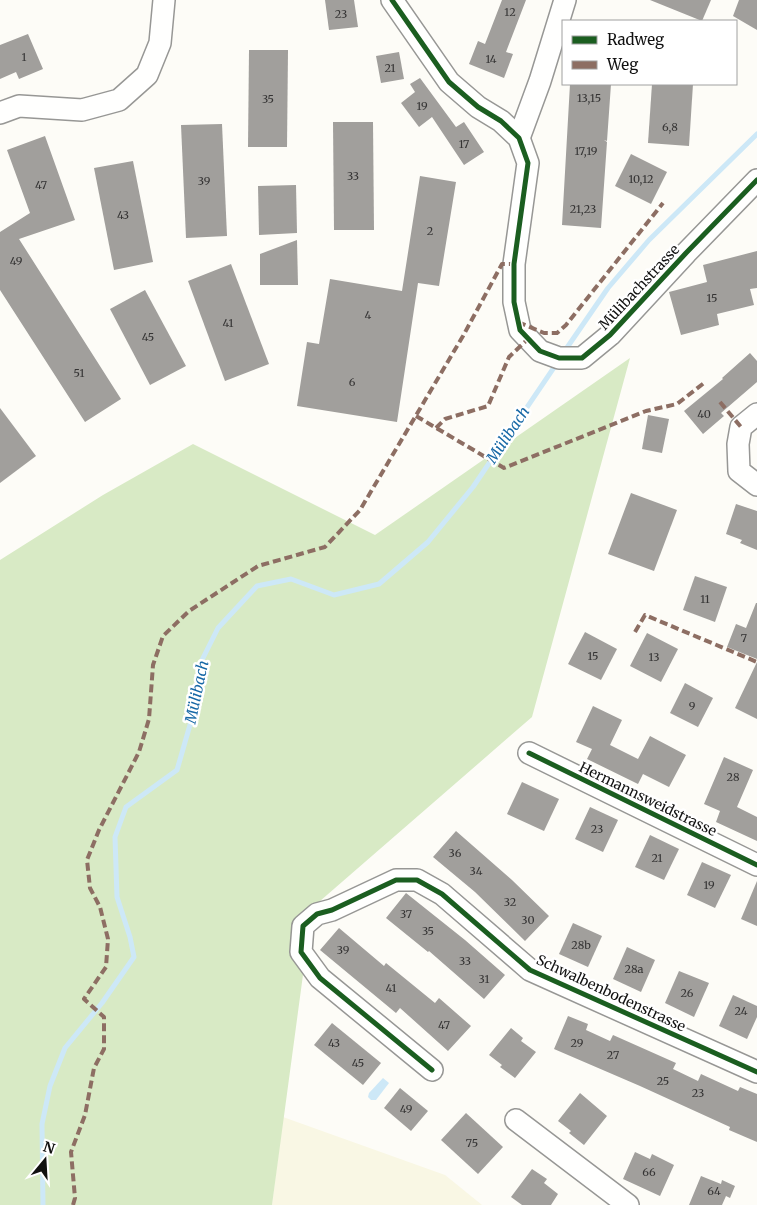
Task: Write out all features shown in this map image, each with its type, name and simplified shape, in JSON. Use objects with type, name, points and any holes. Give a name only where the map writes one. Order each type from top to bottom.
[{"type":"street","points":[[0,113],[19,106],[82,110],[119,100],[147,75],[160,43],[164,0]]},
{"type":"street","name":"Mülibachstrasse","points":[[392,0],[449,82],[478,107],[501,121],[519,138],[528,163],[514,264],[514,302],[520,330],[540,351],[559,358],[582,358],[610,335],[757,180]]},
{"type":"street","points":[[519,138],[540,81],[565,0]]},
{"type":"street","points":[[757,414],[741,427],[738,444],[739,471],[757,485]]},
{"type":"street","name":"Hermannsweidstrasse","points":[[529,752],[757,865]]},
{"type":"street","name":"Schwalbenbodenstrasse","points":[[432,1070],[320,978],[301,952],[303,926],[317,914],[332,910],[396,880],[417,880],[442,894],[530,970],[757,1072]]},
{"type":"street","points":[[516,1120],[628,1205]]},
{"type":"shaded area","points":[[283,1117],[445,1175],[482,1205],[272,1205]]},
{"type":"green space","points":[[630,358],[532,717],[312,908],[272,1205],[0,1205],[0,560],[103,495],[193,444],[375,535]]},
{"type":"water","points":[[383,1078],[389,1083],[376,1100],[371,1100],[368,1097],[369,1093]]},
{"type":"building","points":[[325,0],[354,0],[358,27],[329,30]]},
{"type":"building","points":[[502,0],[526,0],[506,52],[513,54],[504,78],[469,64],[478,41],[485,44]]},
{"type":"building","points":[[650,0],[711,0],[702,20]]},
{"type":"building","points":[[739,0],[757,0],[757,30],[733,16]]},
{"type":"building","points":[[28,34],[43,69],[19,79],[16,72],[0,79],[0,45]]},
{"type":"building","points":[[249,50],[288,50],[287,147],[248,147]]},
{"type":"building","points":[[399,52],[404,79],[381,83],[376,56]]},
{"type":"building","points":[[420,78],[456,127],[464,122],[484,152],[464,165],[432,117],[419,127],[401,103],[415,92],[410,84]]},
{"type":"building","points":[[570,85],[611,85],[607,141],[604,140],[607,142],[601,228],[562,225]]},
{"type":"building","points":[[652,85],[693,85],[689,146],[648,143]]},
{"type":"building","points":[[333,122],[373,122],[374,230],[334,230]]},
{"type":"building","points":[[222,124],[227,236],[186,238],[181,125]]},
{"type":"building","points":[[45,136],[75,220],[19,239],[121,399],[85,422],[0,290],[0,232],[30,213],[7,150]]},
{"type":"building","points":[[631,154],[667,172],[651,204],[615,186]]},
{"type":"building","points":[[133,161],[153,262],[114,270],[94,168]]},
{"type":"building","points":[[420,176],[456,182],[439,286],[418,283],[397,422],[297,406],[307,342],[319,344],[330,279],[402,291]]},
{"type":"building","points":[[296,185],[297,233],[259,235],[258,186]]},
{"type":"building","points":[[297,240],[298,285],[260,285],[260,254]]},
{"type":"building","points":[[757,251],[757,288],[750,289],[754,305],[717,314],[719,325],[681,335],[669,292],[707,282],[703,265]]},
{"type":"building","points":[[231,264],[269,364],[225,381],[188,281]]},
{"type":"building","points":[[145,290],[186,366],[150,385],[110,309]]},
{"type":"building","points":[[750,353],[757,361],[757,382],[721,413],[724,416],[703,434],[684,411],[723,379]]},
{"type":"building","points":[[0,408],[36,456],[0,483]]},
{"type":"building","points":[[648,415],[669,419],[662,453],[642,449]]},
{"type":"building","points":[[631,493],[677,510],[654,571],[608,554]]},
{"type":"building","points":[[736,504],[757,511],[757,550],[740,543],[742,540],[726,534]]},
{"type":"building","points":[[695,576],[727,587],[715,622],[683,610]]},
{"type":"building","points":[[756,603],[757,659],[727,647],[736,624],[746,628]]},
{"type":"building","points":[[585,632],[617,649],[601,680],[568,664]]},
{"type":"building","points":[[647,633],[678,649],[661,682],[630,666]]},
{"type":"building","points":[[757,662],[757,719],[735,708]]},
{"type":"building","points":[[685,683],[713,698],[698,727],[670,713]]},
{"type":"building","points":[[593,706],[622,720],[610,745],[638,759],[650,736],[686,755],[669,787],[643,774],[638,784],[587,759],[592,749],[576,742]]},
{"type":"building","points":[[724,757],[753,770],[737,807],[757,817],[757,841],[716,822],[720,811],[704,804]]},
{"type":"building","points":[[522,782],[559,799],[544,831],[507,814]]},
{"type":"building","points":[[590,807],[618,820],[603,852],[575,839]]},
{"type":"building","points":[[456,831],[512,880],[549,916],[525,941],[475,892],[433,857]]},
{"type":"building","points":[[650,835],[679,849],[664,880],[635,867]]},
{"type":"building","points":[[702,862],[731,875],[715,908],[687,895]]},
{"type":"building","points":[[757,881],[757,926],[741,919]]},
{"type":"building","points":[[406,893],[505,975],[484,999],[429,951],[386,918]]},
{"type":"building","points":[[573,923],[602,936],[588,967],[559,954]]},
{"type":"building","points":[[339,928],[384,966],[386,963],[435,1003],[439,998],[471,1026],[448,1051],[400,1008],[396,1013],[320,950]]},
{"type":"building","points":[[627,947],[655,960],[641,992],[613,979]]},
{"type":"building","points":[[679,971],[709,983],[694,1017],[665,1003]]},
{"type":"building","points":[[733,995],[757,1006],[757,1017],[747,1039],[719,1026]]},
{"type":"building","points":[[568,1016],[588,1024],[586,1030],[610,1041],[613,1035],[676,1063],[673,1069],[698,1081],[701,1074],[738,1091],[740,1087],[757,1094],[757,1142],[729,1130],[730,1127],[554,1049]]},
{"type":"building","points":[[332,1023],[381,1063],[363,1085],[314,1045]]},
{"type":"building","points":[[511,1028],[523,1038],[521,1041],[536,1052],[515,1078],[500,1067],[502,1065],[489,1055]]},
{"type":"building","points":[[400,1088],[428,1111],[411,1131],[384,1108]]},
{"type":"building","points":[[580,1093],[607,1116],[584,1145],[558,1121]]},
{"type":"building","points":[[466,1113],[503,1147],[478,1174],[441,1140]]},
{"type":"building","points":[[635,1152],[650,1159],[652,1154],[674,1165],[660,1196],[623,1179]]},
{"type":"building","points":[[532,1169],[547,1179],[544,1183],[558,1194],[551,1205],[522,1205],[511,1197]]},
{"type":"building","points":[[701,1176],[721,1184],[722,1180],[735,1186],[730,1198],[726,1196],[722,1205],[689,1205]]},
{"type":"waterway","name":"Mülibach","points":[[564,352],[608,288],[649,240],[757,134]]},
{"type":"waterway","name":"Mülibach","points":[[43,1205],[42,1124],[50,1086],[65,1048],[102,1003],[134,957],[130,937],[117,897],[115,837],[126,807],[177,770],[194,711],[202,660],[218,628],[257,586],[291,579],[334,595],[379,584],[428,542],[473,487],[557,363]]},
{"type":"marked path","points":[[518,322],[544,333],[557,333],[566,325],[663,203]]},
{"type":"marked path","points":[[73,1205],[75,1198],[71,1152],[85,1115],[94,1068],[104,1049],[104,1017],[84,999],[106,967],[108,939],[100,907],[90,888],[87,860],[99,830],[139,752],[149,719],[153,665],[163,636],[189,611],[258,566],[325,547],[360,510],[463,336],[502,264],[514,264]]},
{"type":"marked path","points":[[436,428],[445,419],[488,406],[509,357],[528,339]]},
{"type":"marked path","points":[[416,416],[504,468],[646,411],[677,404],[704,383]]},
{"type":"marked path","points":[[720,402],[741,427]]},
{"type":"marked path","points":[[635,632],[645,615],[757,662]]},
{"type":"cycle path","points":[[392,0],[449,82],[478,107],[501,121],[519,138],[528,163],[514,264],[514,302],[520,330],[540,351],[559,358],[582,358],[610,335],[757,180]]},
{"type":"cycle path","points":[[529,753],[757,865]]},
{"type":"cycle path","points":[[432,1070],[320,978],[301,952],[303,926],[317,914],[332,910],[396,880],[417,880],[442,894],[530,970],[757,1072]]}]
